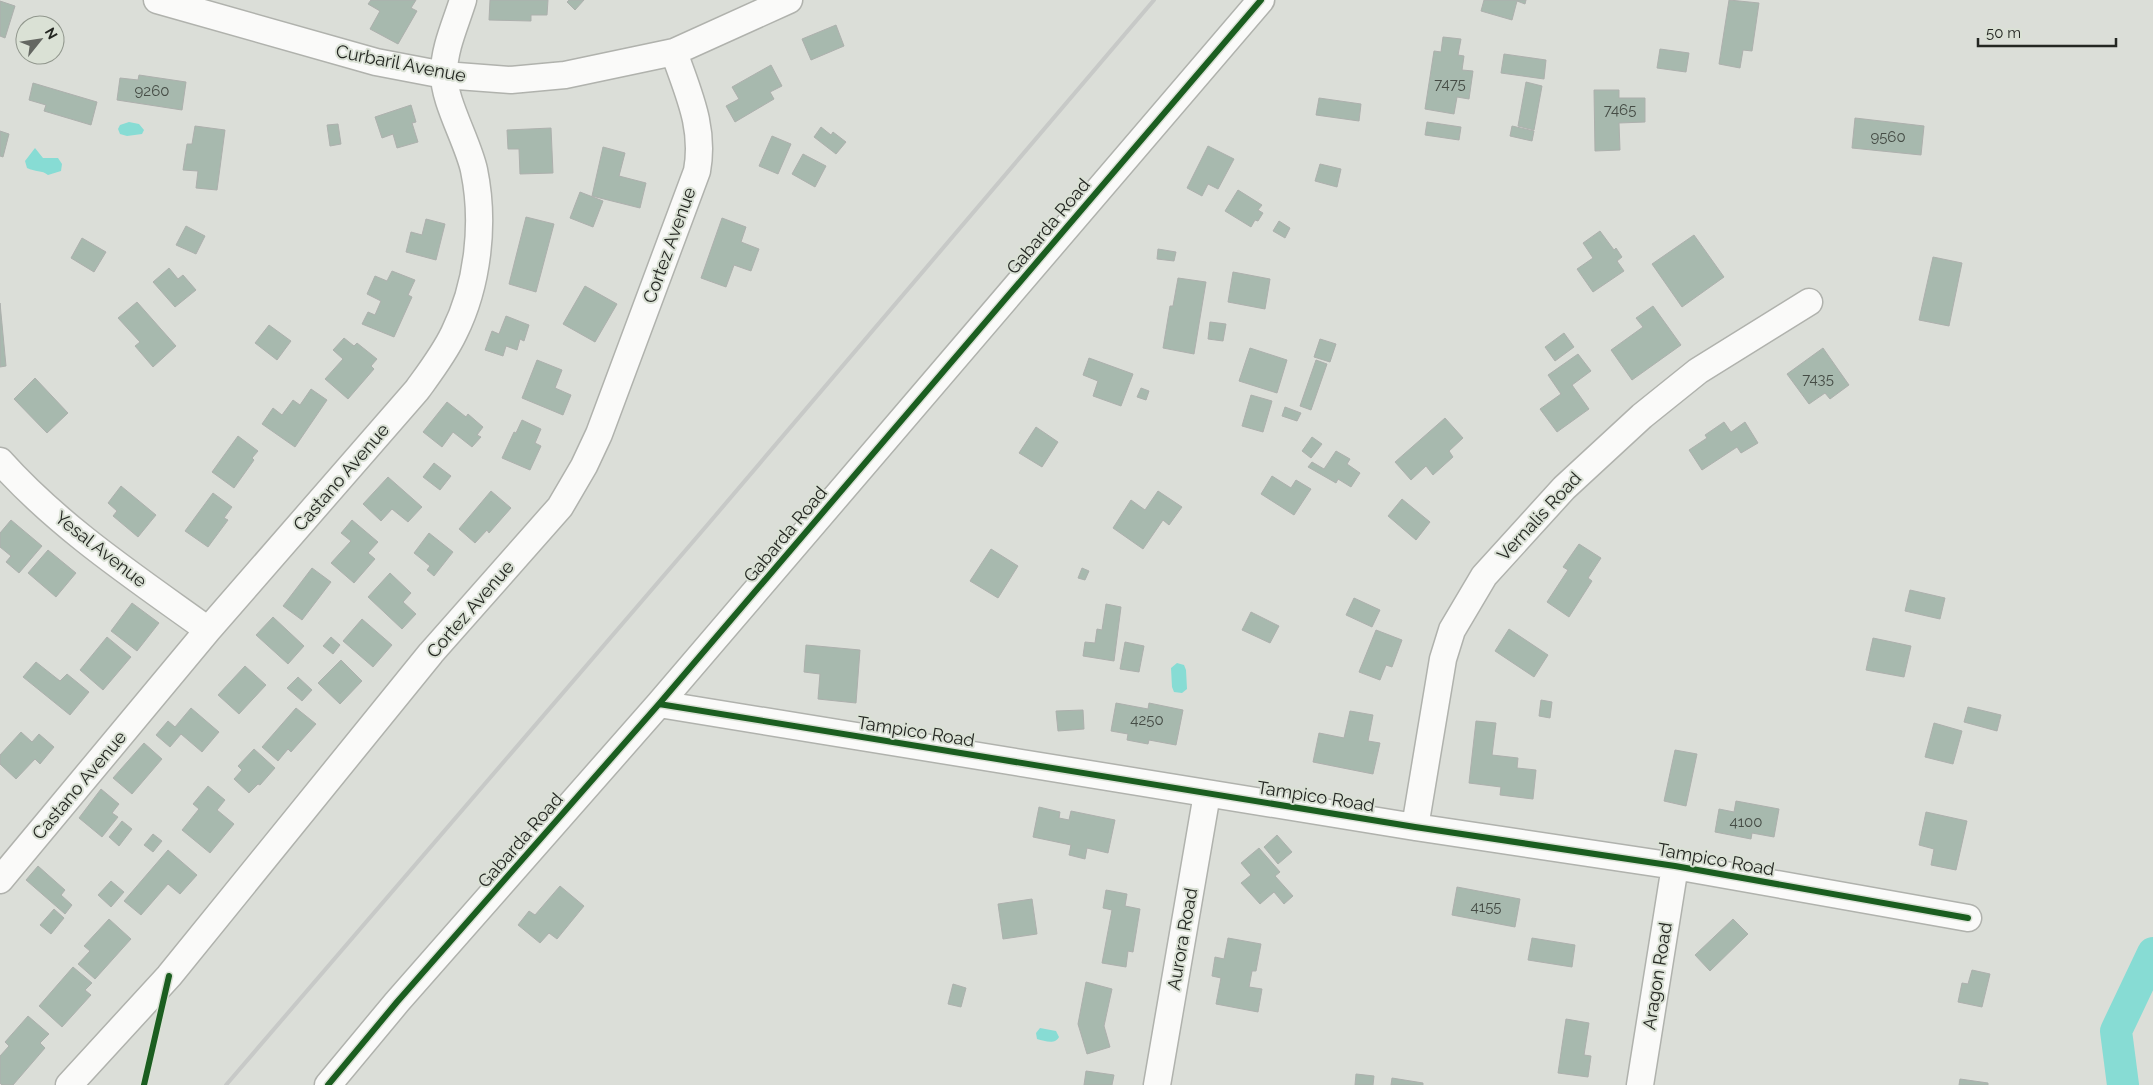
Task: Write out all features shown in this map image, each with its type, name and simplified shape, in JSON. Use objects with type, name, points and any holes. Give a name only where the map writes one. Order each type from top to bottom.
[{"type":"street","name":"Curbaril Avenue","points":[[157,0],[376,62],[444,75],[511,80],[565,75],[674,52],[788,0]]},
{"type":"street","name":"Castano Avenue","points":[[0,880],[208,630],[417,390],[444,352],[464,311],[476,265],[479,218],[474,170],[448,96],[444,75],[445,57],[463,0]]},
{"type":"street","name":"Gabarda Road","points":[[328,1085],[410,988],[659,704],[1261,0]]},
{"type":"street","name":"Cortez Avenue","points":[[69,1085],[169,976],[431,653],[560,507],[599,434],[697,171],[700,151],[697,121],[674,52]]},
{"type":"street","name":"Vernalis Road","points":[[1415,827],[1443,659],[1452,630],[1484,576],[1564,488],[1642,416],[1698,371],[1809,302]]},
{"type":"street","name":"Yesal Avenue","points":[[5,477],[208,630]]},
{"type":"street","name":"Tampico Road","points":[[659,704],[1207,794],[1675,866],[1968,918]]},
{"type":"street","name":"Aurora Road","points":[[1157,1085],[1207,794]]},
{"type":"street","name":"Aragon Road","points":[[1640,1085],[1675,866]]},
{"type":"water","points":[[129,122],[139,124],[144,130],[142,134],[127,136],[120,134],[118,129],[120,125]]},
{"type":"water","points":[[35,148],[43,158],[58,158],[62,164],[61,171],[48,175],[27,168],[25,161]]},
{"type":"water","points":[[1177,663],[1184,665],[1186,670],[1187,689],[1182,693],[1174,692],[1172,687],[1171,668]]},
{"type":"water","points":[[1040,1028],[1056,1031],[1059,1037],[1052,1042],[1037,1039],[1036,1033]]},
{"type":"building","points":[[371,0],[416,0],[411,8],[417,11],[398,44],[370,29],[380,11],[368,4]]},
{"type":"building","points":[[490,0],[548,0],[547,15],[531,15],[531,21],[489,20]]},
{"type":"building","points":[[569,0],[584,0],[575,10],[567,2]]},
{"type":"building","points":[[1484,0],[1526,0],[1525,4],[1517,1],[1512,20],[1481,11]]},
{"type":"building","points":[[1729,0],[1759,3],[1752,51],[1743,50],[1740,68],[1719,64]]},
{"type":"building","points":[[0,1],[15,6],[5,38],[0,36]]},
{"type":"building","points":[[836,25],[844,46],[811,60],[802,39]]},
{"type":"building","points":[[1443,37],[1461,39],[1458,55],[1464,56],[1462,70],[1473,71],[1469,99],[1457,97],[1454,114],[1425,109],[1434,51],[1441,52]]},
{"type":"building","points":[[1660,49],[1689,53],[1686,72],[1657,68]]},
{"type":"building","points":[[1504,54],[1546,60],[1544,79],[1501,73]]},
{"type":"building","points":[[771,65],[782,86],[770,92],[774,99],[735,122],[726,106],[739,99],[732,87]]},
{"type":"building","points":[[139,75],[186,82],[182,110],[117,100],[120,78],[138,80]]},
{"type":"building","points":[[1526,82],[1542,86],[1534,130],[1518,126]]},
{"type":"building","points":[[33,83],[97,102],[91,125],[44,111],[46,105],[29,100]]},
{"type":"building","points":[[1594,90],[1619,90],[1619,98],[1645,98],[1645,122],[1619,123],[1620,150],[1595,151]]},
{"type":"building","points":[[1319,98],[1361,104],[1359,121],[1316,115]]},
{"type":"building","points":[[411,105],[416,122],[412,123],[418,142],[397,148],[393,134],[382,138],[375,117]]},
{"type":"building","points":[[1855,118],[1924,126],[1921,155],[1852,148]]},
{"type":"building","points":[[1427,122],[1461,127],[1459,140],[1425,135]]},
{"type":"building","points":[[338,124],[341,144],[330,146],[327,125]]},
{"type":"building","points":[[195,126],[225,130],[217,190],[196,188],[198,171],[183,170],[187,144],[192,144]]},
{"type":"building","points":[[1512,126],[1534,131],[1532,141],[1510,136]]},
{"type":"building","points":[[821,127],[831,135],[833,132],[846,142],[836,154],[814,137]]},
{"type":"building","points":[[551,128],[553,173],[520,174],[519,149],[508,149],[507,130]]},
{"type":"building","points":[[0,131],[9,134],[3,157],[0,156]]},
{"type":"building","points":[[772,136],[791,144],[778,174],[759,166]]},
{"type":"building","points":[[1208,146],[1234,159],[1218,189],[1208,184],[1202,196],[1187,188]]},
{"type":"building","points":[[603,147],[625,153],[619,176],[646,183],[640,208],[592,196]]},
{"type":"building","points":[[803,154],[826,166],[815,187],[792,174]]},
{"type":"building","points":[[1320,164],[1341,169],[1337,187],[1315,181]]},
{"type":"building","points":[[1238,190],[1262,205],[1258,210],[1263,213],[1258,221],[1255,220],[1251,227],[1225,211]]},
{"type":"building","points":[[580,192],[603,201],[593,227],[570,218]]},
{"type":"building","points":[[526,217],[554,224],[536,292],[509,284]]},
{"type":"building","points":[[722,218],[746,227],[741,242],[759,249],[751,271],[734,265],[726,287],[701,278]]},
{"type":"building","points":[[426,219],[445,224],[436,260],[406,252],[411,232],[422,235]]},
{"type":"building","points":[[1279,221],[1290,228],[1285,238],[1273,231]]},
{"type":"building","points":[[186,226],[205,236],[196,254],[176,245]]},
{"type":"building","points":[[1600,231],[1614,250],[1616,248],[1622,257],[1617,261],[1624,271],[1593,292],[1577,269],[1593,258],[1583,243]]},
{"type":"building","points":[[1694,235],[1724,277],[1682,307],[1652,264]]},
{"type":"building","points":[[82,238],[106,252],[94,272],[71,258]]},
{"type":"building","points":[[1158,249],[1176,252],[1174,261],[1157,259]]},
{"type":"building","points":[[1933,257],[1962,263],[1949,326],[1919,320]]},
{"type":"building","points":[[169,268],[178,279],[183,275],[196,290],[175,307],[153,282]]},
{"type":"building","points":[[392,271],[415,280],[408,295],[412,297],[394,337],[362,324],[368,312],[375,315],[381,301],[367,294],[375,276],[387,281]]},
{"type":"building","points":[[1233,272],[1270,279],[1265,309],[1228,302]]},
{"type":"building","points":[[1178,278],[1206,282],[1194,354],[1163,348],[1170,306],[1173,306]]},
{"type":"building","points":[[585,286],[617,304],[595,342],[563,324]]},
{"type":"building","points":[[137,302],[176,346],[153,367],[135,346],[140,342],[118,318]]},
{"type":"building","points":[[0,303],[6,366],[0,367]]},
{"type":"building","points":[[1653,306],[1681,345],[1632,380],[1611,350],[1643,327],[1636,318]]},
{"type":"building","points":[[506,316],[529,325],[524,341],[520,339],[517,350],[506,346],[503,356],[485,350],[492,331],[499,334]]},
{"type":"building","points":[[1210,322],[1226,324],[1223,341],[1208,339]]},
{"type":"building","points":[[269,325],[291,341],[277,360],[255,343]]},
{"type":"building","points":[[1564,333],[1574,347],[1555,361],[1545,347]]},
{"type":"building","points":[[344,338],[354,346],[357,343],[377,359],[371,366],[374,369],[348,399],[325,379],[343,359],[333,350]]},
{"type":"building","points":[[1320,339],[1336,344],[1330,362],[1314,357]]},
{"type":"building","points":[[1250,348],[1287,360],[1277,393],[1239,381]]},
{"type":"building","points":[[1823,348],[1849,385],[1830,399],[1825,393],[1809,404],[1787,374]]},
{"type":"building","points":[[1578,354],[1591,371],[1572,385],[1589,409],[1557,432],[1540,409],[1561,394],[1548,375]]},
{"type":"building","points":[[1089,358],[1133,374],[1121,406],[1093,396],[1098,381],[1083,375]]},
{"type":"building","points":[[537,360],[562,370],[555,388],[571,395],[563,415],[522,398]]},
{"type":"building","points":[[1316,360],[1327,364],[1311,410],[1300,406]]},
{"type":"building","points":[[35,378],[68,413],[47,433],[14,399]]},
{"type":"building","points":[[1141,388],[1149,391],[1146,400],[1137,397]]},
{"type":"building","points":[[311,389],[327,400],[295,447],[262,424],[273,408],[282,415],[293,400],[300,405]]},
{"type":"building","points":[[1251,395],[1272,401],[1263,432],[1242,426]]},
{"type":"building","points":[[447,402],[466,417],[468,414],[483,427],[477,435],[481,437],[472,447],[453,432],[442,447],[423,432]]},
{"type":"building","points":[[1285,407],[1301,413],[1297,421],[1282,416]]},
{"type":"building","points":[[1445,418],[1463,438],[1449,451],[1453,457],[1433,475],[1426,466],[1411,480],[1395,462]]},
{"type":"building","points":[[522,420],[541,429],[535,443],[541,446],[530,470],[502,458]]},
{"type":"building","points":[[1724,422],[1731,432],[1745,422],[1758,443],[1741,453],[1737,447],[1702,470],[1689,450],[1707,438],[1705,435]]},
{"type":"building","points":[[1036,427],[1058,442],[1042,467],[1019,453]]},
{"type":"building","points":[[238,436],[258,451],[252,458],[254,460],[234,488],[212,472]]},
{"type":"building","points":[[1312,437],[1322,444],[1311,458],[1302,451]]},
{"type":"building","points":[[1336,451],[1350,459],[1347,464],[1360,473],[1351,487],[1338,479],[1336,483],[1308,467],[1312,462],[1324,469]]},
{"type":"building","points":[[434,463],[451,476],[440,490],[423,477]]},
{"type":"building","points":[[1272,476],[1291,488],[1296,480],[1311,489],[1294,515],[1261,494]]},
{"type":"building","points":[[388,477],[422,507],[408,522],[392,509],[381,521],[363,504]]},
{"type":"building","points":[[121,486],[156,515],[138,537],[113,516],[117,511],[108,503]]},
{"type":"building","points":[[491,491],[511,508],[489,533],[487,530],[475,543],[459,529]]},
{"type":"building","points":[[1158,491],[1182,507],[1169,525],[1163,520],[1143,549],[1113,528],[1131,500],[1145,510]]},
{"type":"building","points":[[213,493],[232,507],[224,518],[228,520],[208,547],[185,531]]},
{"type":"building","points":[[1402,499],[1430,522],[1416,540],[1388,516]]},
{"type":"building","points":[[11,520],[42,546],[19,573],[6,562],[11,556],[0,547],[0,533]]},
{"type":"building","points":[[352,520],[378,542],[368,553],[375,559],[354,583],[331,563],[351,541],[341,533]]},
{"type":"building","points":[[429,533],[453,552],[434,576],[427,570],[430,566],[414,553]]},
{"type":"building","points":[[1579,544],[1601,558],[1588,578],[1592,581],[1569,617],[1547,602],[1568,570],[1563,567]]},
{"type":"building","points":[[991,549],[1018,566],[998,598],[970,581]]},
{"type":"building","points":[[48,550],[76,573],[56,597],[28,573]]},
{"type":"building","points":[[312,568],[331,582],[302,620],[283,606]]},
{"type":"building","points":[[1082,568],[1089,571],[1085,580],[1078,578]]},
{"type":"building","points":[[390,573],[411,593],[403,602],[416,614],[402,629],[368,597]]},
{"type":"building","points":[[1910,590],[1945,598],[1940,619],[1905,611]]},
{"type":"building","points":[[1354,598],[1380,610],[1372,627],[1346,615]]},
{"type":"building","points":[[132,603],[159,623],[137,651],[111,631]]},
{"type":"building","points":[[1106,604],[1121,607],[1114,661],[1083,656],[1085,642],[1095,643],[1097,629],[1102,630]]},
{"type":"building","points":[[1251,612],[1279,626],[1270,643],[1242,630]]},
{"type":"building","points":[[273,617],[304,646],[288,664],[256,635]]},
{"type":"building","points":[[362,619],[392,645],[373,667],[343,641]]},
{"type":"building","points":[[1509,629],[1548,655],[1534,677],[1495,651]]},
{"type":"building","points":[[1376,630],[1402,640],[1392,667],[1386,665],[1380,680],[1359,672]]},
{"type":"building","points":[[107,637],[131,657],[103,690],[80,670]]},
{"type":"building","points":[[331,637],[340,645],[333,654],[323,646]]},
{"type":"building","points":[[1873,638],[1911,646],[1904,677],[1866,670]]},
{"type":"building","points":[[1125,642],[1144,646],[1139,672],[1120,669]]},
{"type":"building","points":[[806,645],[860,650],[856,703],[818,699],[820,674],[804,672]]},
{"type":"building","points":[[341,660],[362,681],[340,704],[318,683]]},
{"type":"building","points":[[36,662],[60,681],[67,674],[89,692],[70,715],[23,677]]},
{"type":"building","points":[[245,666],[266,685],[239,714],[218,695]]},
{"type":"building","points":[[298,677],[312,690],[302,701],[287,688]]},
{"type":"building","points":[[1541,700],[1552,702],[1550,718],[1539,716]]},
{"type":"building","points":[[1116,703],[1148,709],[1149,703],[1183,710],[1176,745],[1149,740],[1148,744],[1127,740],[1128,734],[1111,731]]},
{"type":"building","points":[[1968,707],[2001,715],[1997,731],[1964,722]]},
{"type":"building","points":[[191,708],[219,732],[202,752],[181,734],[170,747],[156,735],[168,721],[175,727]]},
{"type":"building","points":[[296,708],[316,724],[291,752],[288,749],[278,761],[262,747]]},
{"type":"building","points":[[1083,710],[1084,729],[1058,731],[1056,711]]},
{"type":"building","points":[[1350,711],[1373,715],[1368,741],[1380,743],[1373,774],[1313,762],[1319,733],[1344,738]]},
{"type":"building","points":[[1476,721],[1496,723],[1492,755],[1518,758],[1517,768],[1536,770],[1533,799],[1500,795],[1501,787],[1469,783]]},
{"type":"building","points":[[1934,723],[1962,731],[1953,764],[1925,757]]},
{"type":"building","points":[[21,732],[32,742],[39,734],[54,747],[40,764],[35,759],[16,779],[0,764],[0,755]]},
{"type":"building","points":[[144,743],[162,759],[132,794],[113,778]]},
{"type":"building","points":[[254,749],[275,768],[260,785],[258,784],[249,793],[234,779],[242,770],[238,766]]},
{"type":"building","points":[[1675,750],[1697,754],[1686,806],[1664,801]]},
{"type":"building","points":[[208,786],[225,800],[217,810],[234,824],[210,853],[182,830],[199,809],[193,804]]},
{"type":"building","points":[[101,789],[119,804],[112,813],[118,817],[102,837],[79,818]]},
{"type":"building","points":[[1736,801],[1779,809],[1774,837],[1752,833],[1751,839],[1715,832],[1719,809],[1734,812]]},
{"type":"building","points":[[1039,807],[1060,812],[1059,818],[1069,820],[1071,811],[1115,820],[1108,853],[1087,848],[1085,859],[1069,855],[1071,845],[1033,837]]},
{"type":"building","points":[[1926,812],[1967,821],[1956,870],[1931,865],[1934,849],[1919,845]]},
{"type":"building","points":[[122,821],[132,829],[119,846],[109,837]]},
{"type":"building","points":[[153,834],[162,841],[153,852],[144,845]]},
{"type":"building","points":[[1277,835],[1292,852],[1278,864],[1264,847]]},
{"type":"building","points":[[1259,848],[1280,872],[1275,876],[1293,896],[1284,904],[1274,892],[1260,904],[1241,883],[1251,875],[1241,863]]},
{"type":"building","points":[[168,850],[197,875],[180,894],[168,884],[141,915],[124,901]]},
{"type":"building","points":[[38,866],[65,890],[61,895],[72,905],[65,914],[26,880]]},
{"type":"building","points":[[111,881],[124,892],[111,907],[98,895]]},
{"type":"building","points":[[560,886],[584,906],[557,939],[549,933],[540,943],[518,925],[529,911],[535,915]]},
{"type":"building","points":[[1457,887],[1520,899],[1515,927],[1452,915]]},
{"type":"building","points":[[1106,890],[1127,894],[1125,906],[1140,909],[1133,952],[1128,951],[1126,967],[1102,963],[1112,910],[1103,908]]},
{"type":"building","points":[[1032,899],[1037,934],[1003,939],[998,904]]},
{"type":"building","points":[[54,909],[64,918],[51,934],[40,925]]},
{"type":"building","points":[[109,919],[131,939],[95,979],[78,964],[90,951],[84,946]]},
{"type":"building","points":[[1733,919],[1748,934],[1710,971],[1695,955]]},
{"type":"building","points":[[1228,938],[1261,944],[1256,971],[1252,971],[1249,987],[1262,989],[1258,1012],[1216,1004],[1221,978],[1212,976],[1215,957],[1224,959]]},
{"type":"building","points":[[1532,938],[1575,945],[1572,967],[1528,960]]},
{"type":"building","points":[[73,967],[92,983],[85,990],[91,995],[62,1027],[39,1006]]},
{"type":"building","points":[[1972,970],[1990,974],[1982,1007],[1958,1002],[1962,983],[1968,984]]},
{"type":"building","points":[[1086,982],[1112,989],[1104,1026],[1110,1047],[1087,1054],[1078,1024]]},
{"type":"building","points":[[953,984],[966,988],[961,1007],[948,1004]]},
{"type":"building","points":[[28,1016],[49,1034],[40,1043],[45,1048],[13,1085],[2,1085],[0,1083],[0,1056],[9,1046],[5,1042]]},
{"type":"building","points":[[1566,1019],[1589,1023],[1584,1055],[1591,1056],[1588,1077],[1558,1073]]},
{"type":"building","points":[[1086,1071],[1114,1075],[1112,1085],[1084,1085]]},
{"type":"building","points":[[1356,1074],[1374,1076],[1373,1085],[1355,1085]]},
{"type":"building","points":[[1392,1078],[1423,1083],[1423,1085],[1391,1085]]},
{"type":"building","points":[[1960,1079],[1988,1083],[1988,1085],[1959,1085]]},
{"type":"waterway","points":[[2123,1085],[2116,1031],[2153,953]]},
{"type":"railway","points":[[226,1085],[709,523],[1154,0]]},
{"type":"cycle path","points":[[328,1085],[397,1002],[659,704],[1261,0]]},
{"type":"cycle path","points":[[659,704],[1415,827],[1675,866],[1968,918]]},
{"type":"cycle path","points":[[144,1085],[169,976]]}]
